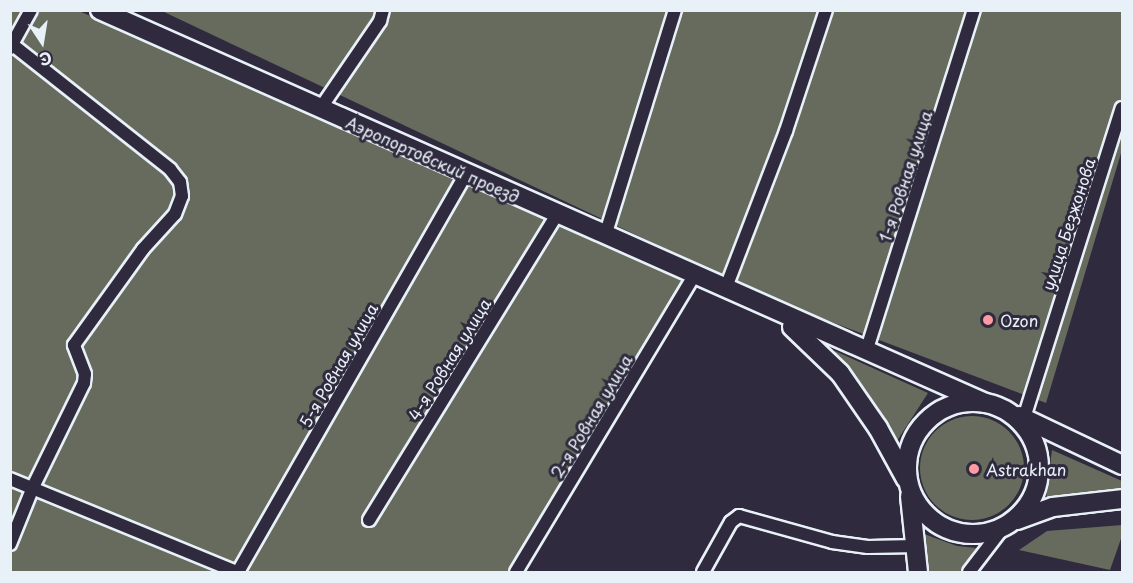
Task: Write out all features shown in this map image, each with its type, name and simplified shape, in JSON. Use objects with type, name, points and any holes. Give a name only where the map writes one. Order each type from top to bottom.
[{"type":"main road","name":"Аэропортовский проезд","points":[[100,10],[766,309]]},
{"type":"main road","points":[[766,309],[1017,415],[1122,465]]},
{"type":"main road","points":[[766,309],[819,349],[840,373],[878,428],[917,506],[936,524],[960,534],[986,534],[1053,507],[1122,499]]},
{"type":"main road","points":[[918,573],[907,456],[916,432],[935,413],[959,403],[985,403]]},
{"type":"main road","points":[[1006,526],[1032,497],[1038,481],[1038,455],[1028,431],[1017,415]]},
{"type":"street","points":[[10,544],[33,487],[84,383],[85,375],[74,345],[143,249],[175,214],[182,196],[180,182],[170,169],[11,46],[31,10]]},
{"type":"street","points":[[320,109],[380,21],[383,10]]},
{"type":"street","points":[[605,236],[675,10]]},
{"type":"street","points":[[725,290],[786,131],[826,10]]},
{"type":"street","name":"1-я Ровная улица","points":[[866,352],[974,10]]},
{"type":"street","name":"улица Безжонова","points":[[1017,415],[1122,108]]},
{"type":"street","name":"5-я Ровная улица","points":[[237,573],[466,174]]},
{"type":"street","name":"4-я Ровная улица","points":[[369,520],[557,215]]},
{"type":"street","name":"2-я Ровная улица","points":[[516,573],[694,276]]},
{"type":"street","points":[[10,479],[237,573]]},
{"type":"street","points":[[704,573],[731,522],[739,516],[832,542],[868,547],[916,546]]},
{"type":"street","points":[[969,573],[1006,526]]},
{"type":"green space","points":[[10,11],[79,11],[689,281],[517,572],[11,572]]},
{"type":"green space","points":[[162,11],[1122,11],[1122,150],[1046,403],[776,301]]},
{"type":"green space","points":[[835,351],[928,393],[897,441],[834,354]]},
{"type":"green space","points":[[972,416],[992,420],[1009,431],[1020,448],[1024,468],[1020,488],[1009,505],[992,516],[972,520],[952,516],[935,505],[924,488],[920,468],[924,448],[935,431],[952,420]]},
{"type":"green space","points":[[1052,450],[1122,481],[1122,491],[1046,499]]},
{"type":"green space","points":[[1122,525],[1122,536],[1110,570],[1019,550],[1047,531]]},
{"type":"green space","points":[[924,534],[957,546],[976,548],[961,572],[926,572]]},
{"type":"place","name":"Ozon","points":[[988,320]]},
{"type":"place","name":"Astrakhan","points":[[974,469]]}]
